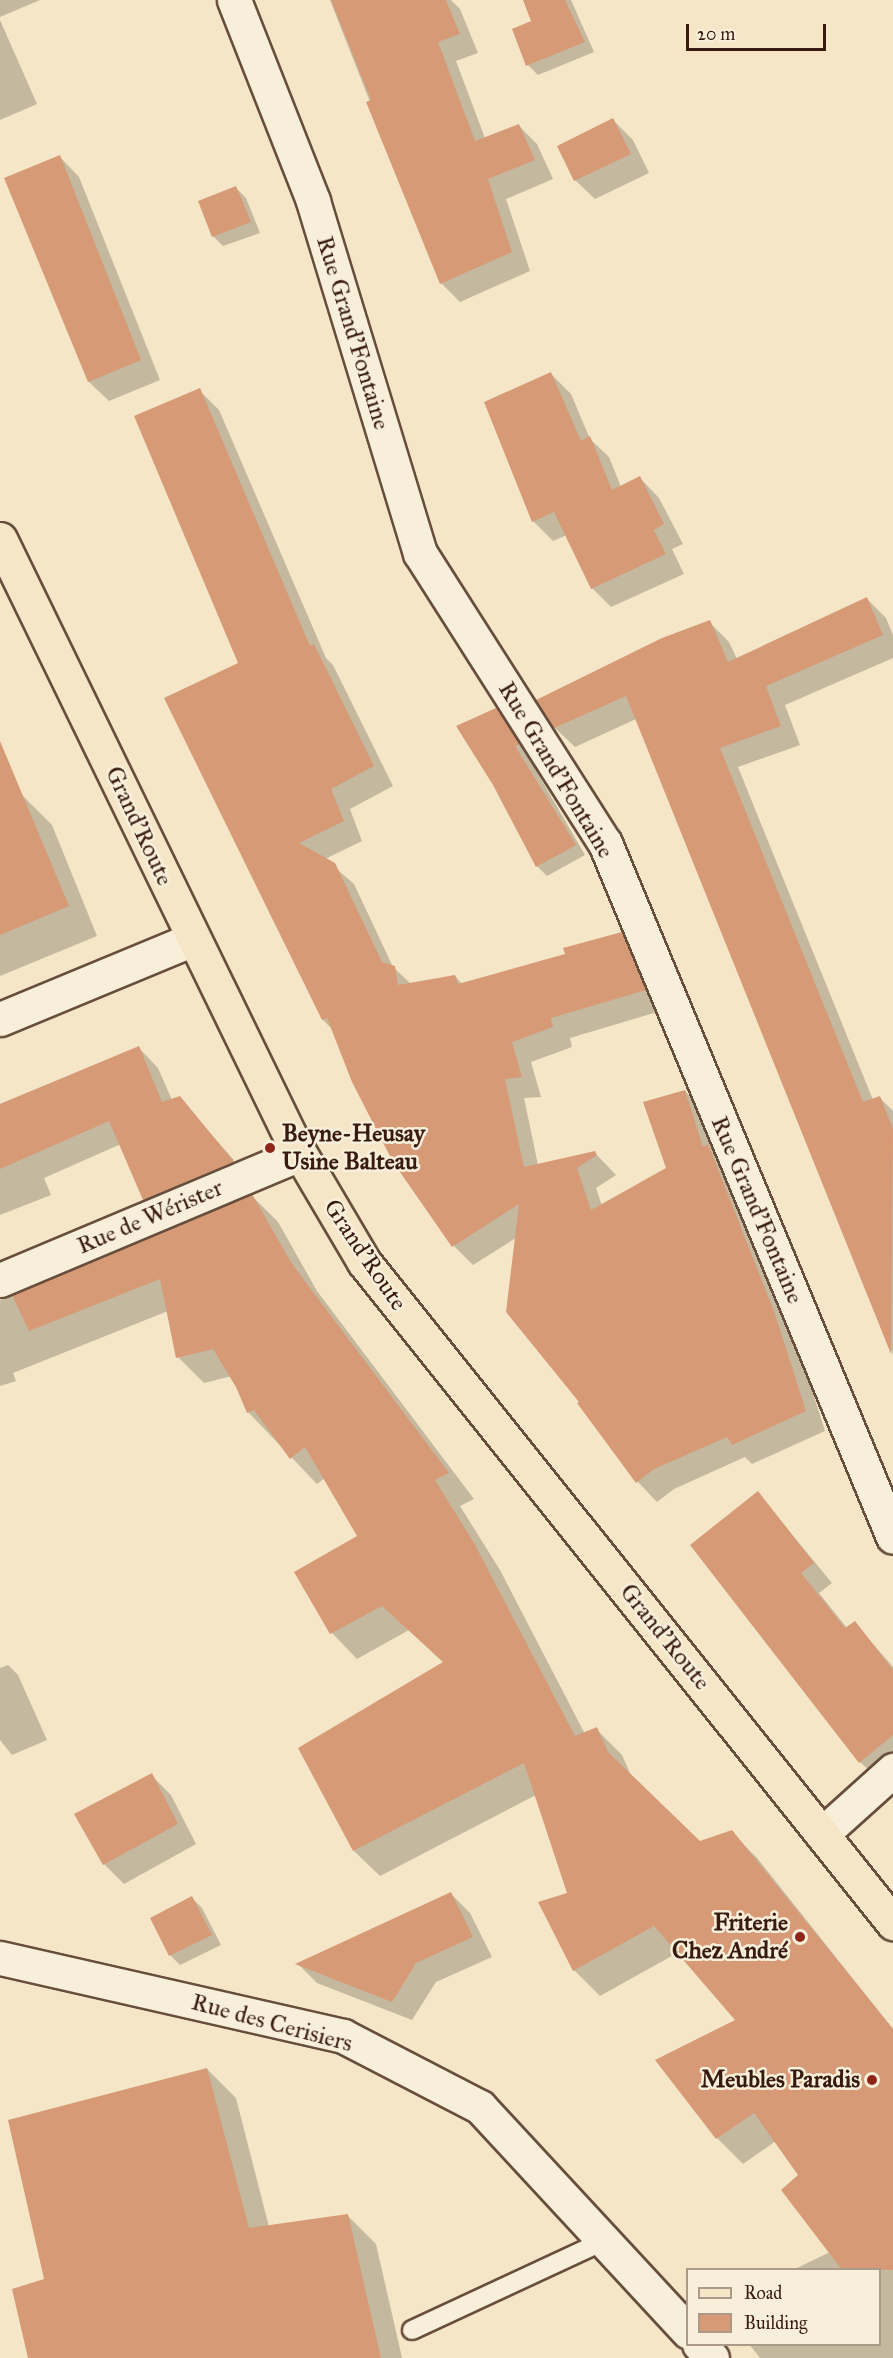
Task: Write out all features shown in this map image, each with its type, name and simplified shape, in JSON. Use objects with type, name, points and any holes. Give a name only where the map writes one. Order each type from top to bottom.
[{"type":"main road","name":"Grand'Route","points":[[0,539],[193,939],[300,1154],[364,1262],[893,1923]]},
{"type":"street","name":"Rue Grand'Fontaine","points":[[234,0],[313,201],[420,553],[605,843],[893,1537]]},
{"type":"street","points":[[0,1018],[193,939]]},
{"type":"street","name":"Rue de Wérister","points":[[0,1280],[300,1154]]},
{"type":"street","points":[[832,1846],[893,1770]]},
{"type":"street","name":"Rue des Cerisiers","points":[[0,1958],[342,2036],[480,2107],[686,2331]]},
{"type":"street","points":[[701,2346],[712,2358]]},
{"type":"lane","points":[[412,2330],[604,2241]]},
{"type":"building","points":[[331,0],[446,0],[460,34],[438,42],[475,141],[519,124],[535,160],[488,179],[512,252],[440,284],[366,102],[371,100]]},
{"type":"building","points":[[523,0],[565,0],[585,42],[526,66],[512,29],[531,21]]},
{"type":"building","points":[[613,118],[631,154],[574,181],[557,146]]},
{"type":"building","points":[[60,155],[141,360],[88,382],[4,178]]},
{"type":"building","points":[[236,186],[251,222],[212,237],[198,201]]},
{"type":"building","points":[[551,372],[581,441],[590,436],[612,490],[640,476],[664,524],[654,530],[666,554],[591,589],[554,512],[532,522],[484,402]]},
{"type":"building","points":[[200,388],[310,646],[314,644],[374,766],[331,789],[344,821],[299,843],[335,863],[382,962],[395,966],[398,985],[455,975],[458,984],[565,954],[563,948],[622,932],[646,990],[551,1018],[553,1027],[512,1042],[522,1077],[505,1079],[524,1167],[595,1151],[597,1155],[577,1168],[591,1210],[666,1168],[643,1102],[685,1090],[703,1147],[708,1144],[775,1314],[806,1411],[732,1445],[727,1437],[654,1469],[636,1483],[577,1403],[579,1402],[506,1312],[519,1204],[452,1247],[393,1162],[352,1082],[327,1018],[322,1020],[164,698],[238,663],[134,416]]},
{"type":"building","points":[[867,597],[883,635],[766,686],[781,726],[720,748],[863,1102],[880,1096],[893,1129],[891,1354],[626,696],[554,728],[536,700],[662,638],[710,620],[728,662]]},
{"type":"building","points":[[496,708],[520,744],[515,746],[576,845],[536,867],[493,785],[456,726]]},
{"type":"building","points":[[0,741],[69,906],[0,935]]},
{"type":"building","points":[[139,1046],[162,1102],[180,1096],[234,1162],[143,1200],[109,1121],[0,1169],[0,1104]]},
{"type":"building","points":[[252,1194],[292,1264],[449,1473],[435,1480],[474,1543],[575,1736],[597,1727],[608,1752],[700,1841],[732,1830],[893,2029],[893,2270],[840,2268],[781,2190],[798,2175],[754,2113],[716,2139],[655,2060],[735,2020],[654,1926],[573,1971],[538,1902],[567,1893],[524,1763],[353,1851],[298,1748],[443,1662],[382,1606],[330,1634],[294,1572],[357,1536],[305,1447],[290,1459],[254,1410],[247,1413],[236,1387],[213,1349],[176,1358],[160,1279],[29,1331],[12,1295]]},
{"type":"building","points":[[758,1491],[814,1563],[801,1573],[845,1628],[855,1621],[893,1670],[893,1735],[859,1763],[690,1545]]},
{"type":"building","points":[[152,1773],[178,1824],[103,1865],[74,1814]]},
{"type":"building","points":[[451,1892],[473,1937],[416,1963],[392,2002],[295,1964]]},
{"type":"building","points":[[192,1896],[212,1935],[169,1956],[150,1918]]},
{"type":"building","points":[[207,2068],[249,2228],[348,2214],[381,2358],[28,2358],[12,2289],[44,2279],[8,2120]]},
{"type":"place","name":"Beyne-Heusay Usine Balteau","points":[[270,1148]]},
{"type":"place","name":"Friterie Chez André","points":[[800,1937]]},
{"type":"place","name":"Meubles Paradis","points":[[872,2080]]}]
